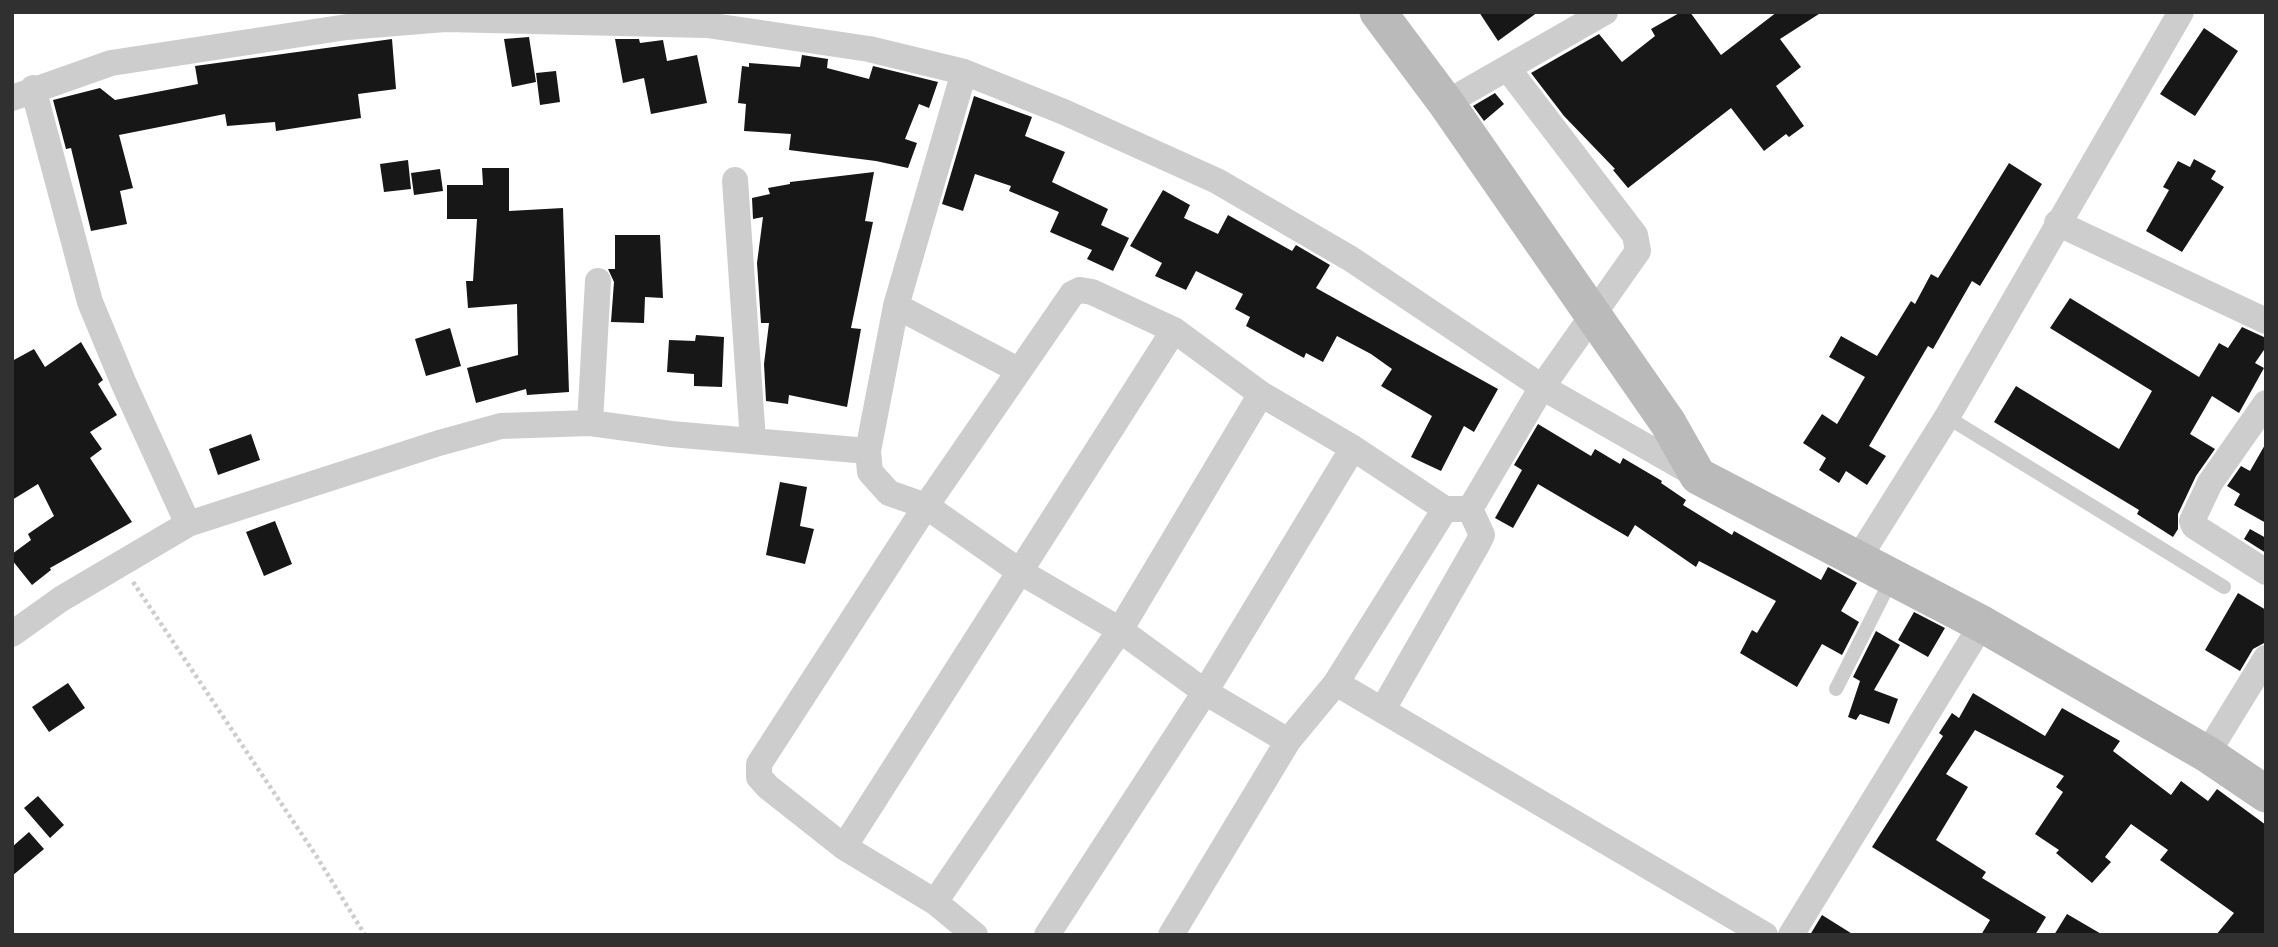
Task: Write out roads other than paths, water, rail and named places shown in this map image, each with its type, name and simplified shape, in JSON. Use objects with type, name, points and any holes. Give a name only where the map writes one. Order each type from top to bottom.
[{"type":"street","points":[[1378,12],[1446,103],[1668,424],[1698,476]]},
{"type":"street","points":[[1446,103],[1605,12]]},
{"type":"street","points":[[1858,559],[1947,416],[2181,12]]},
{"type":"street","points":[[188,524],[90,302],[23,93],[111,63],[342,20],[704,19],[869,49],[964,72],[1217,181],[1351,259],[1542,387],[1698,476],[1982,624],[2207,754],[2266,794]]},
{"type":"street","points":[[1171,935],[1288,741],[1336,683],[1591,314],[1638,251],[1638,241],[1508,69]]},
{"type":"street","points":[[964,72],[896,306],[868,451],[870,472],[889,493],[926,506],[1019,571],[1120,630],[1205,692],[1288,741]]},
{"type":"street","points":[[735,180],[753,441]]},
{"type":"street","points":[[2057,223],[2266,321]]},
{"type":"street","points":[[590,423],[598,281]]},
{"type":"street","points":[[975,935],[935,902],[844,847],[768,787],[759,777],[759,764],[926,506],[1072,294],[1080,290],[1092,292],[1174,330],[1261,394],[1457,509],[1482,535],[1383,709]]},
{"type":"street","points":[[896,306],[1018,370]]},
{"type":"street","points":[[844,847],[1174,330]]},
{"type":"street","points":[[935,902],[1120,630],[1261,394]]},
{"type":"street","points":[[2266,403],[2210,483],[2192,522],[2194,526],[2266,572]]},
{"type":"street","points":[[12,634],[61,599],[188,524],[439,443],[501,426],[590,423],[868,451]]},
{"type":"street","points":[[1047,935],[1205,692],[1353,448]]},
{"type":"street","points":[[1791,935],[1982,624]]},
{"type":"street","points":[[2207,754],[2266,658]]},
{"type":"street","points":[[1336,683],[1765,935]]},
{"type":"lane","points":[[1947,416],[2224,587]]},
{"type":"lane","points":[[1836,689],[1892,577]]}]
